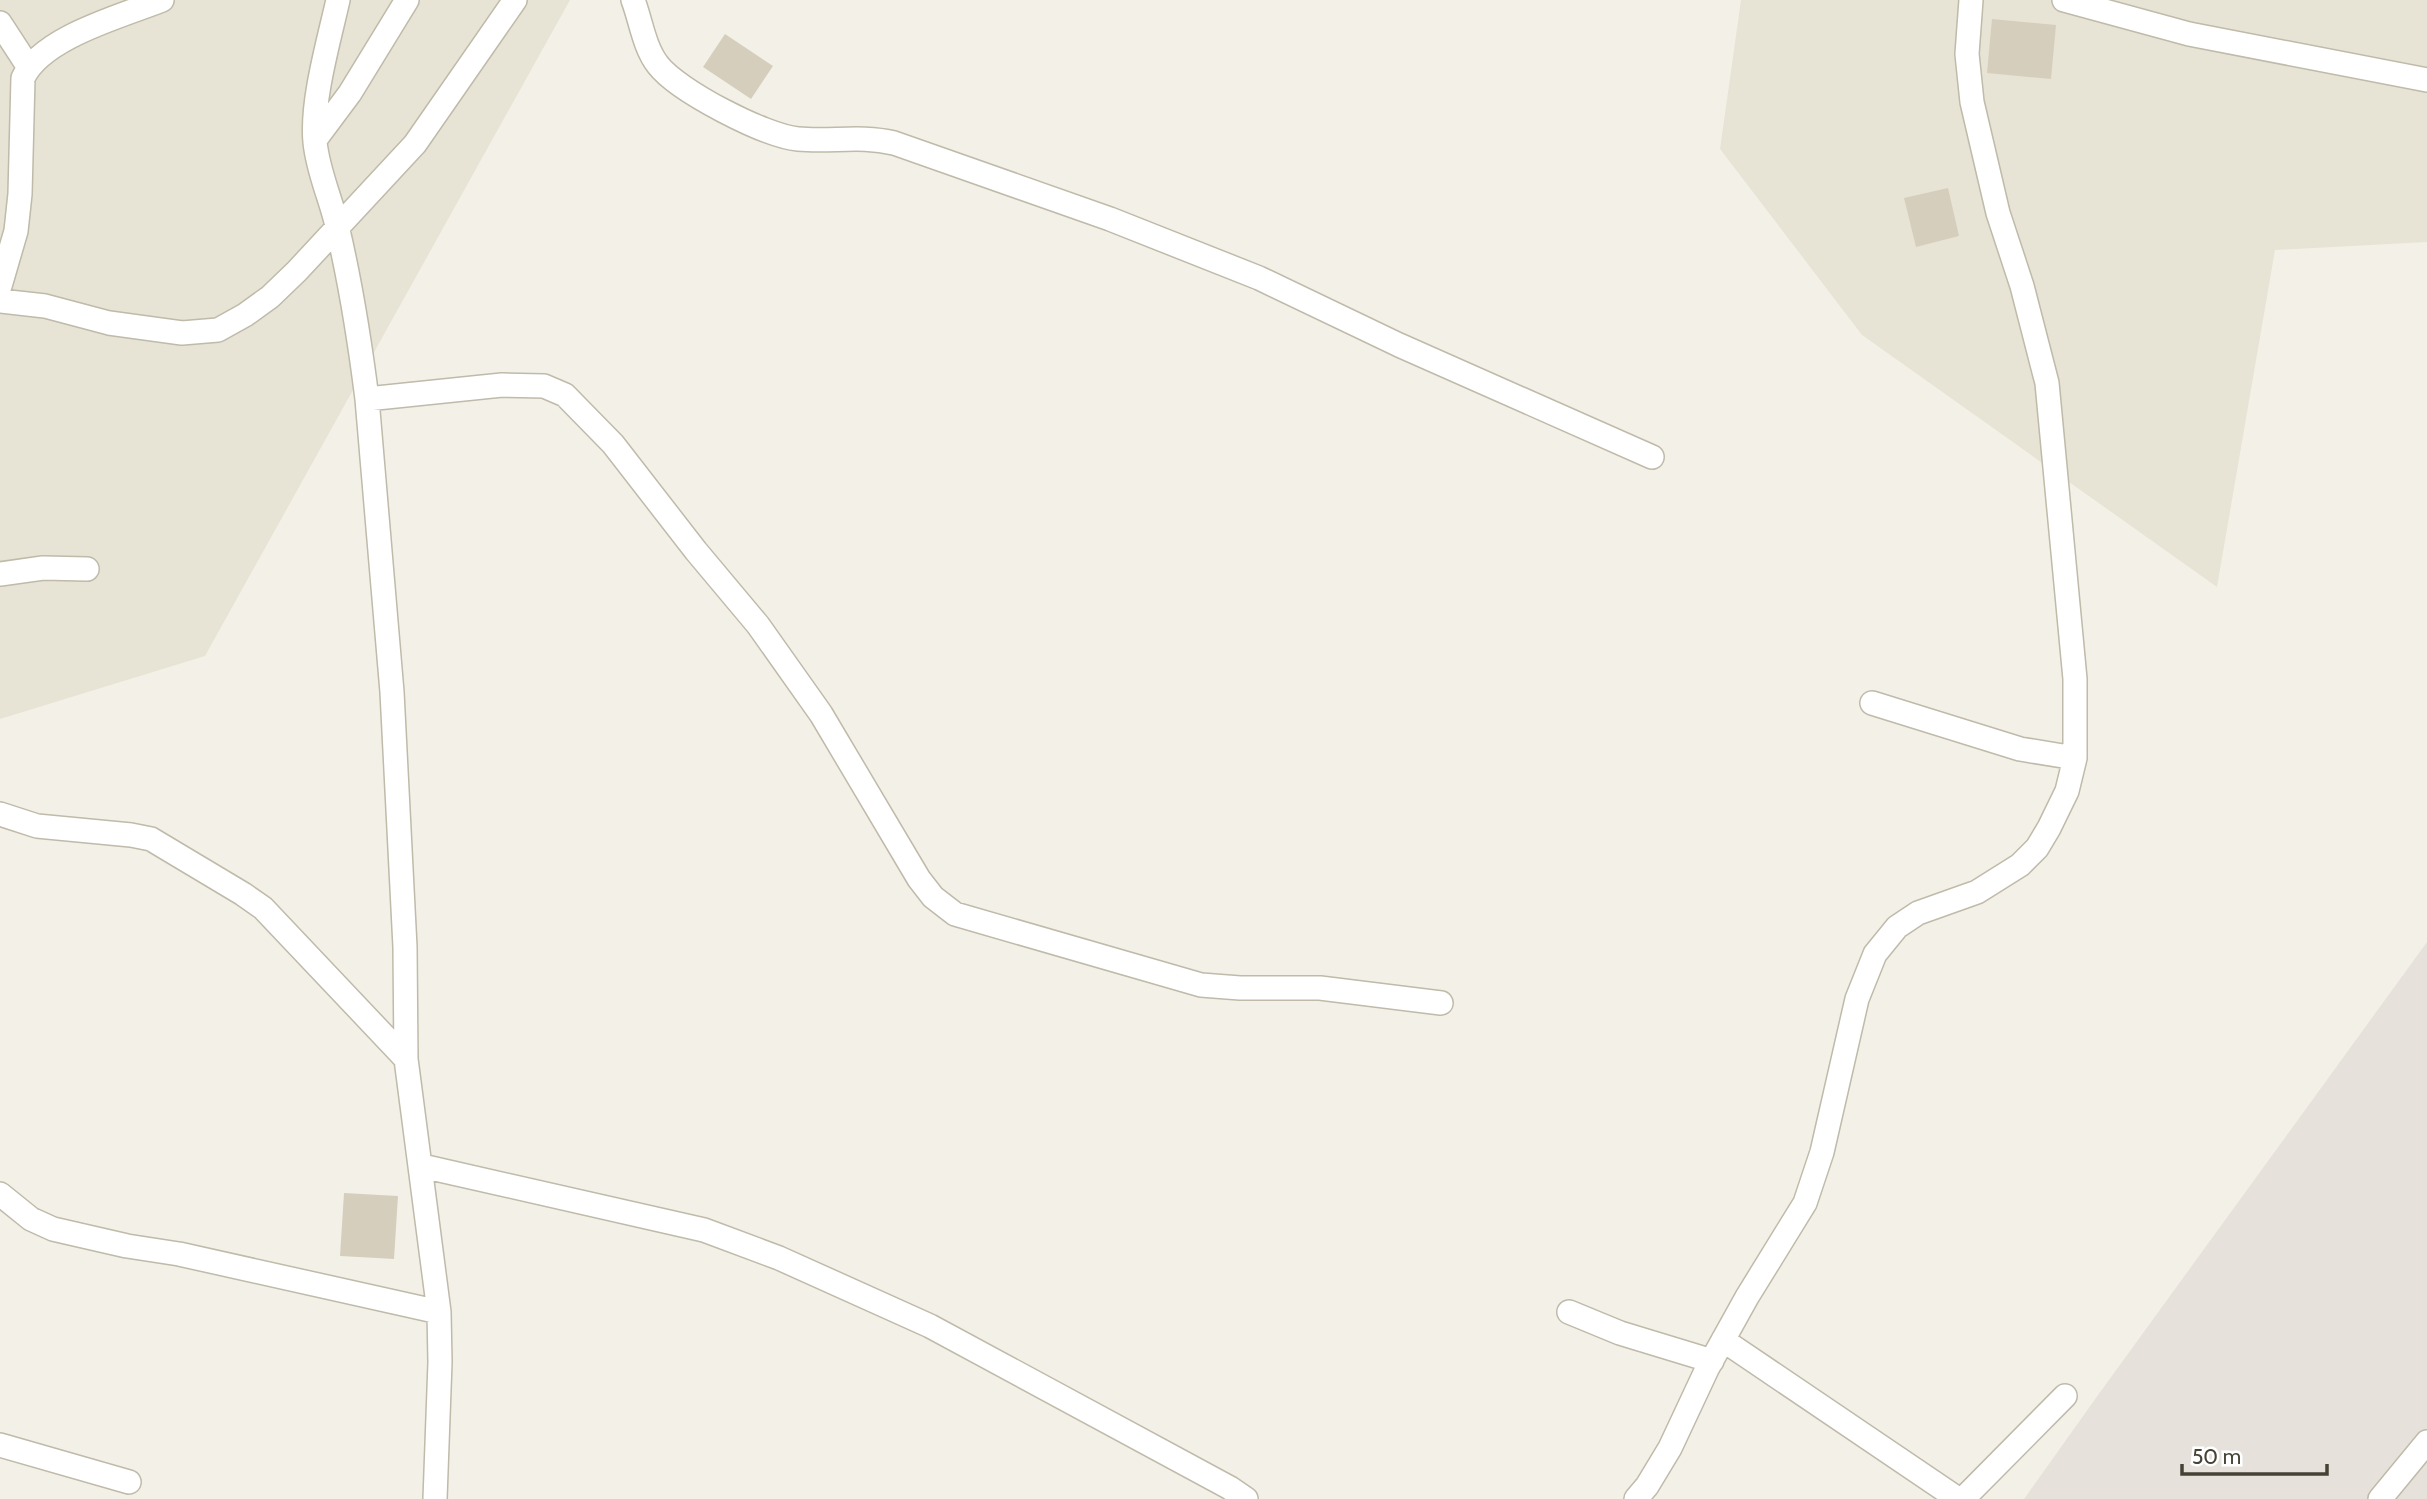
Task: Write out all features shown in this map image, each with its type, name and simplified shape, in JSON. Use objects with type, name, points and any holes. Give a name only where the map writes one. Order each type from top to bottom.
[{"type":"street","points":[[0,286],[16,231],[23,78],[28,66],[39,56],[131,4],[162,0]]},
{"type":"street","points":[[338,0],[325,55],[314,140],[318,165],[338,229],[362,359],[366,399],[392,692],[405,947],[406,1059],[439,1312],[435,1499]]},
{"type":"street","points":[[314,140],[350,93],[407,0]]},
{"type":"street","points":[[0,301],[45,306],[109,323],[182,333],[218,330],[245,315],[270,297],[338,229],[415,144],[515,0]]},
{"type":"street","points":[[633,0],[649,50],[657,65],[703,99],[748,123],[794,139],[826,141],[859,137],[886,141],[1110,219],[1259,278],[1399,345],[1652,457]]},
{"type":"street","points":[[1636,1499],[1670,1448],[1723,1340],[1805,1203],[1822,1152],[1857,999],[1875,954],[1897,928],[1919,913],[1978,892],[2020,865],[2036,848],[2049,828],[2067,791],[2075,758],[2075,679],[2047,383],[2022,286],[1997,212],[1972,102],[1967,54],[1971,0]]},
{"type":"street","points":[[2064,0],[2189,34],[2427,80]]},
{"type":"street","points":[[0,23],[28,66]]},
{"type":"street","points":[[366,399],[502,385],[544,386],[572,401],[613,444],[696,551],[758,625],[821,714],[919,878],[933,897],[955,914],[1201,985],[1320,988],[1441,1003]]},
{"type":"street","points":[[0,574],[43,568],[87,569]]},
{"type":"street","points":[[1872,703],[2020,749],[2075,758]]},
{"type":"street","points":[[0,814],[37,826],[151,839],[170,849],[263,908],[406,1059]]},
{"type":"street","points":[[422,1166],[704,1230],[779,1258],[930,1326],[1246,1499]]},
{"type":"street","points":[[0,1194],[32,1219],[53,1229],[127,1246],[180,1254],[439,1312]]},
{"type":"street","points":[[1569,1311],[1620,1333],[1712,1361]]},
{"type":"street","points":[[1723,1340],[1960,1499],[2066,1396]]},
{"type":"street","points":[[2380,1499],[2427,1443]]},
{"type":"street","points":[[0,1445],[129,1482]]},
{"type":"shaded area","points":[[0,0],[570,0],[205,656],[0,719]]},
{"type":"shaded area","points":[[1741,0],[2427,0],[2427,242],[2275,250],[2217,587],[1862,335],[1720,149]]},
{"type":"shaded area","points":[[2427,942],[2427,1499],[2024,1499],[2098,1395]]},
{"type":"building","points":[[1992,19],[2056,25],[2051,79],[1987,73]]},
{"type":"building","points":[[725,34],[773,66],[751,99],[703,67]]},
{"type":"building","points":[[1948,188],[1959,236],[1916,247],[1904,198]]},
{"type":"building","points":[[344,1193],[398,1196],[394,1259],[340,1256]]}]
